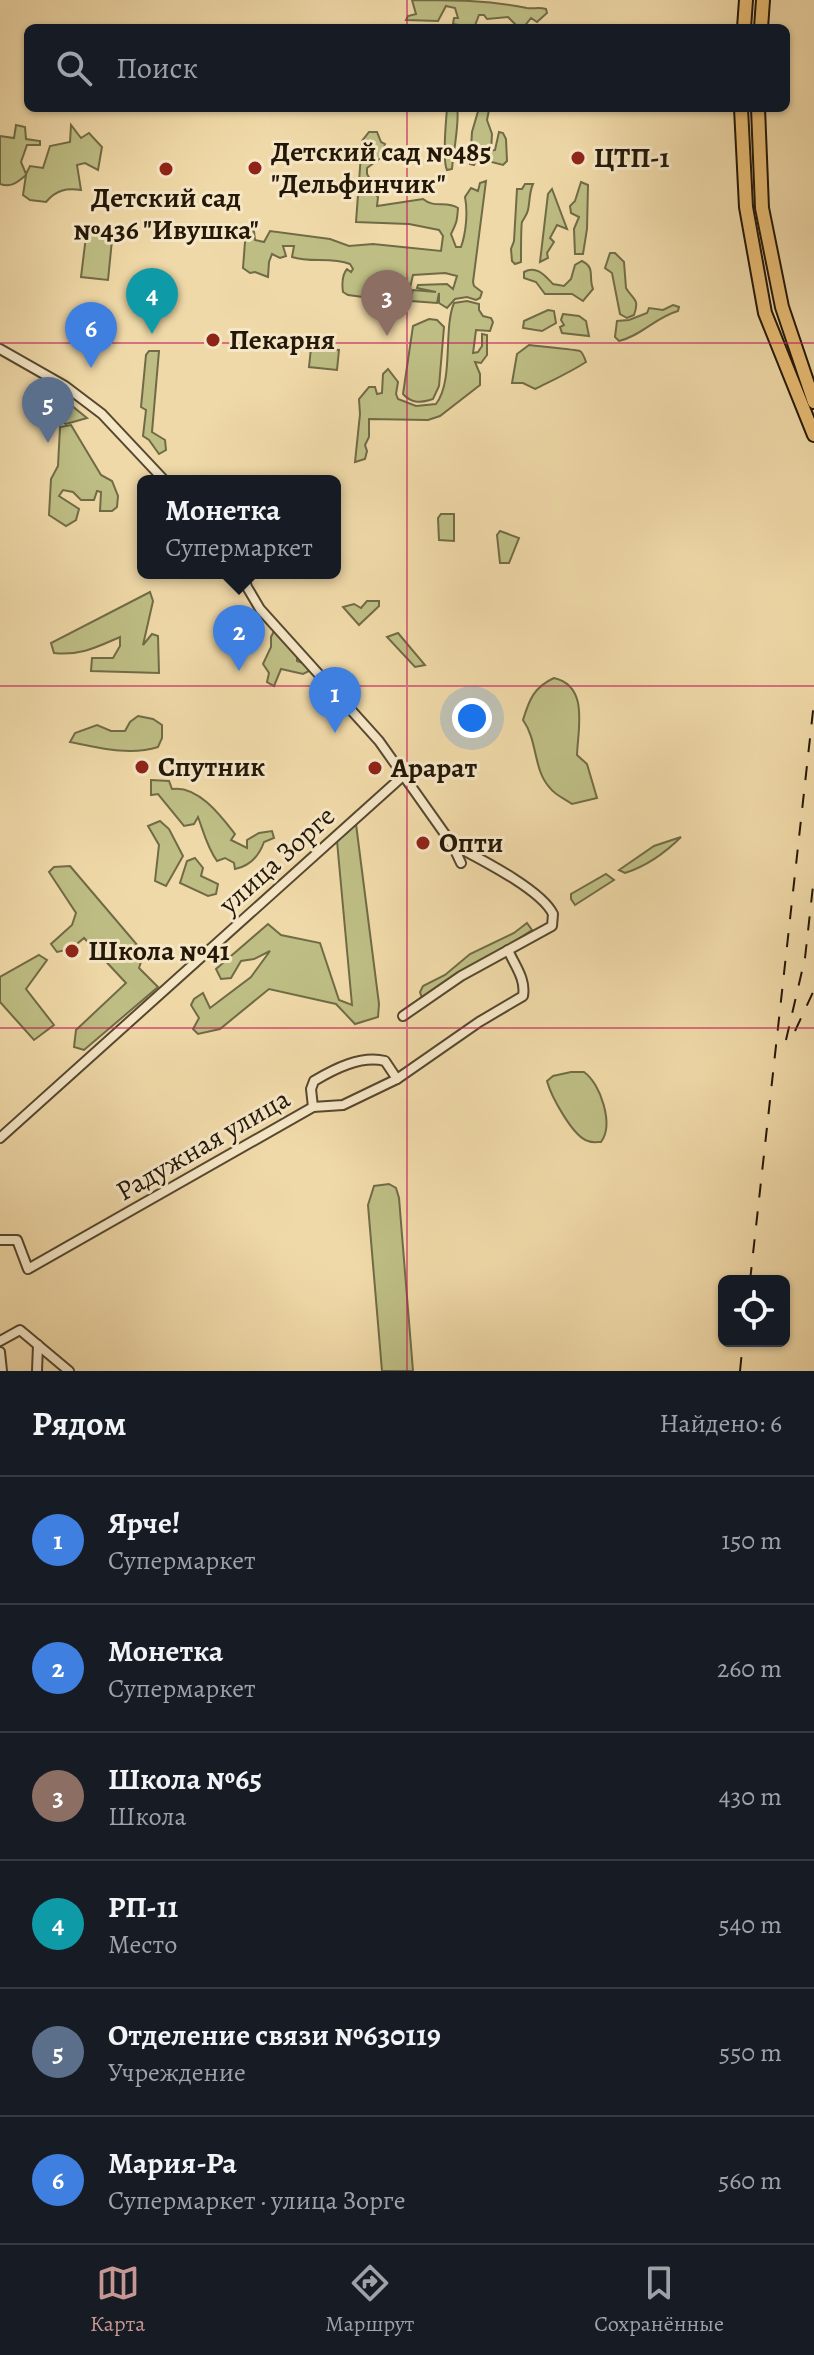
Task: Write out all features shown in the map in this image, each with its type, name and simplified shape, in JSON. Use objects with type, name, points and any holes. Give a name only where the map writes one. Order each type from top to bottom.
[{"type":"highway","points":[[744,24],[746,0]]},
{"type":"highway","points":[[761,24],[763,0]]},
{"type":"highway","points":[[741,112],[746,207],[765,313],[814,435]]},
{"type":"highway","points":[[758,112],[762,208],[782,307],[814,402]]},
{"type":"street","points":[[0,349],[65,386],[92,406],[159,475]]},
{"type":"street","points":[[245,579],[260,609],[325,679],[404,775],[452,844],[461,863]]},
{"type":"street","name":"улица Зорге","points":[[0,1138],[404,775]]},
{"type":"street","points":[[403,1016],[461,976],[552,926],[550,908],[528,889],[452,844]]},
{"type":"street","name":"Радужная улица","points":[[0,1240],[17,1240],[28,1269],[313,1107],[343,1105],[397,1079],[479,1022],[523,996],[525,986],[508,950]]},
{"type":"street","points":[[313,1107],[311,1089],[314,1081],[341,1068],[374,1059],[385,1061],[397,1079]]},
{"type":"street","points":[[0,1341],[20,1330],[69,1371]]},
{"type":"street","points":[[37,1371],[38,1345]]},
{"type":"street","points":[[0,1352],[2,1371]]},
{"type":"green space","points":[[412,0],[484,2],[543,8],[547,13],[537,22],[531,18],[526,24],[515,24],[508,17],[487,19],[479,15],[476,24],[453,24],[454,18],[458,18],[455,8],[446,6],[438,21],[406,20],[408,16],[416,14]]},
{"type":"green space","points":[[447,112],[458,112],[452,169],[447,170]]},
{"type":"green space","points":[[478,112],[489,112],[491,151],[495,150],[499,132],[503,133],[507,161],[503,165],[488,161],[484,165],[477,159],[474,165],[470,164],[472,132]]},
{"type":"green space","points":[[16,125],[25,127],[26,139],[40,141],[40,145],[27,145],[21,162],[26,174],[30,166],[43,168],[50,146],[70,142],[71,125],[81,138],[89,133],[102,147],[98,170],[85,163],[77,165],[81,190],[62,191],[46,202],[30,200],[23,195],[26,175],[11,185],[0,184],[0,136],[14,138]]},
{"type":"green space","points":[[369,132],[377,132],[385,144],[382,157],[367,168],[372,190],[378,197],[377,206],[423,199],[432,204],[458,208],[451,234],[456,247],[461,247],[464,235],[465,197],[471,188],[478,191],[480,183],[486,181],[473,282],[482,292],[480,298],[455,299],[447,308],[439,303],[439,293],[437,303],[411,301],[411,298],[409,303],[348,295],[343,292],[343,283],[347,269],[351,272],[353,269],[350,264],[292,257],[294,246],[283,246],[286,256],[280,258],[272,254],[268,277],[243,268],[245,242],[250,230],[254,231],[255,240],[264,242],[270,231],[330,239],[349,246],[373,244],[441,251],[443,236],[439,230],[409,224],[356,222],[362,141]],"holes":[[[445,273],[457,276],[453,289],[447,284],[418,285],[417,288],[436,292],[413,290],[411,298],[409,292],[413,275]]]},
{"type":"green space","points":[[581,182],[588,185],[587,229],[583,254],[575,254],[574,229],[579,217],[571,213],[570,206],[575,201]]},
{"type":"green space","points":[[525,184],[533,184],[528,212],[522,222],[521,262],[515,264],[511,249],[517,189],[522,189]]},
{"type":"green space","points":[[552,189],[567,229],[557,225],[550,238],[554,242],[547,253],[548,258],[540,262],[548,194]]},
{"type":"green space","points":[[87,228],[113,230],[108,280],[81,277]]},
{"type":"green space","points":[[610,253],[615,253],[624,262],[626,288],[636,302],[634,315],[627,318],[620,314],[612,273],[605,268]]},
{"type":"green space","points":[[582,261],[590,270],[593,289],[583,301],[572,294],[545,294],[536,282],[524,278],[524,272],[533,270],[553,284],[564,286],[571,279],[575,265]]},
{"type":"green space","points":[[467,301],[479,304],[483,316],[491,318],[493,322],[490,331],[476,330],[473,353],[482,346],[482,334],[487,335],[487,355],[481,363],[475,362],[480,385],[440,416],[428,420],[369,419],[365,459],[355,462],[359,399],[369,387],[375,387],[377,394],[382,393],[383,374],[388,369],[398,382],[398,399],[416,406],[436,404],[445,382],[454,303]]},
{"type":"green space","points":[[673,305],[679,307],[678,311],[627,339],[619,341],[615,337],[617,321],[647,313],[649,308],[663,310]]},
{"type":"green space","points":[[548,310],[554,311],[556,323],[542,331],[523,328],[524,321]]},
{"type":"green space","points":[[563,314],[579,316],[586,321],[589,336],[562,333]]},
{"type":"green space","points":[[429,319],[437,320],[444,327],[439,386],[433,399],[417,402],[403,394],[413,326]]},
{"type":"green space","points":[[529,345],[580,351],[586,362],[535,389],[523,383],[512,383],[517,354]]},
{"type":"green space","points":[[311,348],[339,350],[337,370],[309,367]]},
{"type":"green space","points":[[149,351],[159,351],[152,432],[165,440],[166,450],[159,454],[143,436],[146,410],[141,407],[146,355]]},
{"type":"green space","points":[[64,403],[87,418],[66,424],[59,421],[55,428],[46,414]]},
{"type":"green space","points":[[71,425],[101,475],[112,481],[118,496],[117,507],[112,511],[100,511],[101,492],[97,491],[94,500],[81,500],[73,492],[63,490],[59,496],[79,509],[76,520],[66,526],[49,515],[51,479],[58,466],[60,427]]},
{"type":"green space","points":[[441,514],[454,514],[454,541],[439,540],[438,518]]},
{"type":"green space","points":[[500,531],[519,538],[509,563],[500,563],[497,535]]},
{"type":"green space","points":[[150,592],[153,601],[143,645],[152,634],[158,636],[159,673],[91,671],[92,658],[113,658],[120,646],[120,637],[80,652],[54,653],[51,643]]},
{"type":"green space","points":[[367,601],[379,601],[379,606],[359,625],[343,607],[354,604],[361,608]]},
{"type":"green space","points":[[275,629],[297,652],[297,661],[306,664],[309,671],[303,674],[281,669],[274,686],[267,682],[269,673],[263,664]]},
{"type":"green space","points":[[398,633],[425,665],[415,667],[387,637]]},
{"type":"green space","points":[[554,678],[565,682],[577,699],[577,755],[587,764],[597,798],[572,804],[552,790],[541,773],[523,720],[533,695]]},
{"type":"green space","points":[[138,716],[153,719],[162,725],[158,747],[126,751],[70,742],[75,733],[97,725],[111,731],[125,731]]},
{"type":"green space","points":[[151,780],[169,781],[172,789],[182,789],[200,797],[235,834],[231,840],[247,848],[247,840],[259,833],[272,831],[274,838],[264,842],[253,860],[240,868],[235,869],[234,863],[225,858],[217,861],[198,817],[194,824],[184,826],[158,794],[151,795]]},
{"type":"green space","points":[[160,821],[169,829],[183,856],[166,886],[155,881],[159,845],[148,826]]},
{"type":"green space","points":[[356,824],[379,1004],[378,1017],[355,1024],[336,1004],[269,989],[220,1029],[198,1034],[193,1029],[199,1018],[191,1005],[194,999],[203,993],[210,1008],[251,977],[270,951],[241,961],[231,978],[221,979],[216,969],[268,924],[281,935],[320,943],[339,1000],[352,1005],[337,841]]},
{"type":"green space","points":[[681,837],[648,863],[625,873],[619,870],[654,846]]},
{"type":"green space","points":[[195,858],[203,868],[201,876],[218,884],[216,894],[208,896],[180,883],[187,861]]},
{"type":"green space","points":[[70,866],[144,953],[139,968],[158,987],[84,1050],[74,1047],[76,1030],[126,983],[84,938],[71,949],[57,952],[51,944],[72,925],[76,913],[49,872],[54,867]]},
{"type":"green space","points":[[606,874],[614,880],[575,905],[571,894]]},
{"type":"green space","points":[[527,923],[532,930],[423,1001],[420,992],[423,986],[445,975],[470,954],[514,933]]},
{"type":"green space","points":[[39,955],[47,960],[26,989],[54,1025],[34,1040],[0,1002],[0,977]]},
{"type":"green space","points":[[584,1072],[600,1095],[606,1116],[605,1135],[601,1142],[590,1142],[576,1132],[549,1088],[547,1081],[553,1076]]},
{"type":"green space","points":[[389,1184],[396,1188],[399,1198],[413,1371],[382,1371],[368,1205],[374,1186]]},
{"type":"railway","points":[[751,1275],[814,702]]},
{"type":"railway","points":[[786,1040],[805,958],[814,877]]},
{"type":"railway","points":[[795,1031],[814,990]]},
{"type":"railway","points":[[740,1371],[742,1347]]},
{"type":"place","name":"ЦТП-1","points":[[578,158]]},
{"type":"place","name":"Детский сад №485 \"Дельфинчик\"","points":[[255,168]]},
{"type":"place","name":"Детский сад №436 \"Ивушка\"","points":[[166,169]]},
{"type":"place","name":"РП-11","points":[[152,334]]},
{"type":"place","name":"Школа №65","points":[[387,336]]},
{"type":"place","name":"Пекарня","points":[[213,340]]},
{"type":"place","name":"Мария-Ра","points":[[91,368]]},
{"type":"place","name":"Отделение связи №630119","points":[[48,443]]},
{"type":"place","name":"Монетка","points":[[239,671]]},
{"type":"place","name":"Ярче!","points":[[335,733]]},
{"type":"place","name":"Спутник","points":[[142,767]]},
{"type":"place","name":"Арарат","points":[[375,768]]},
{"type":"place","name":"Опти","points":[[423,843]]},
{"type":"place","name":"Школа №41","points":[[72,951]]}]
